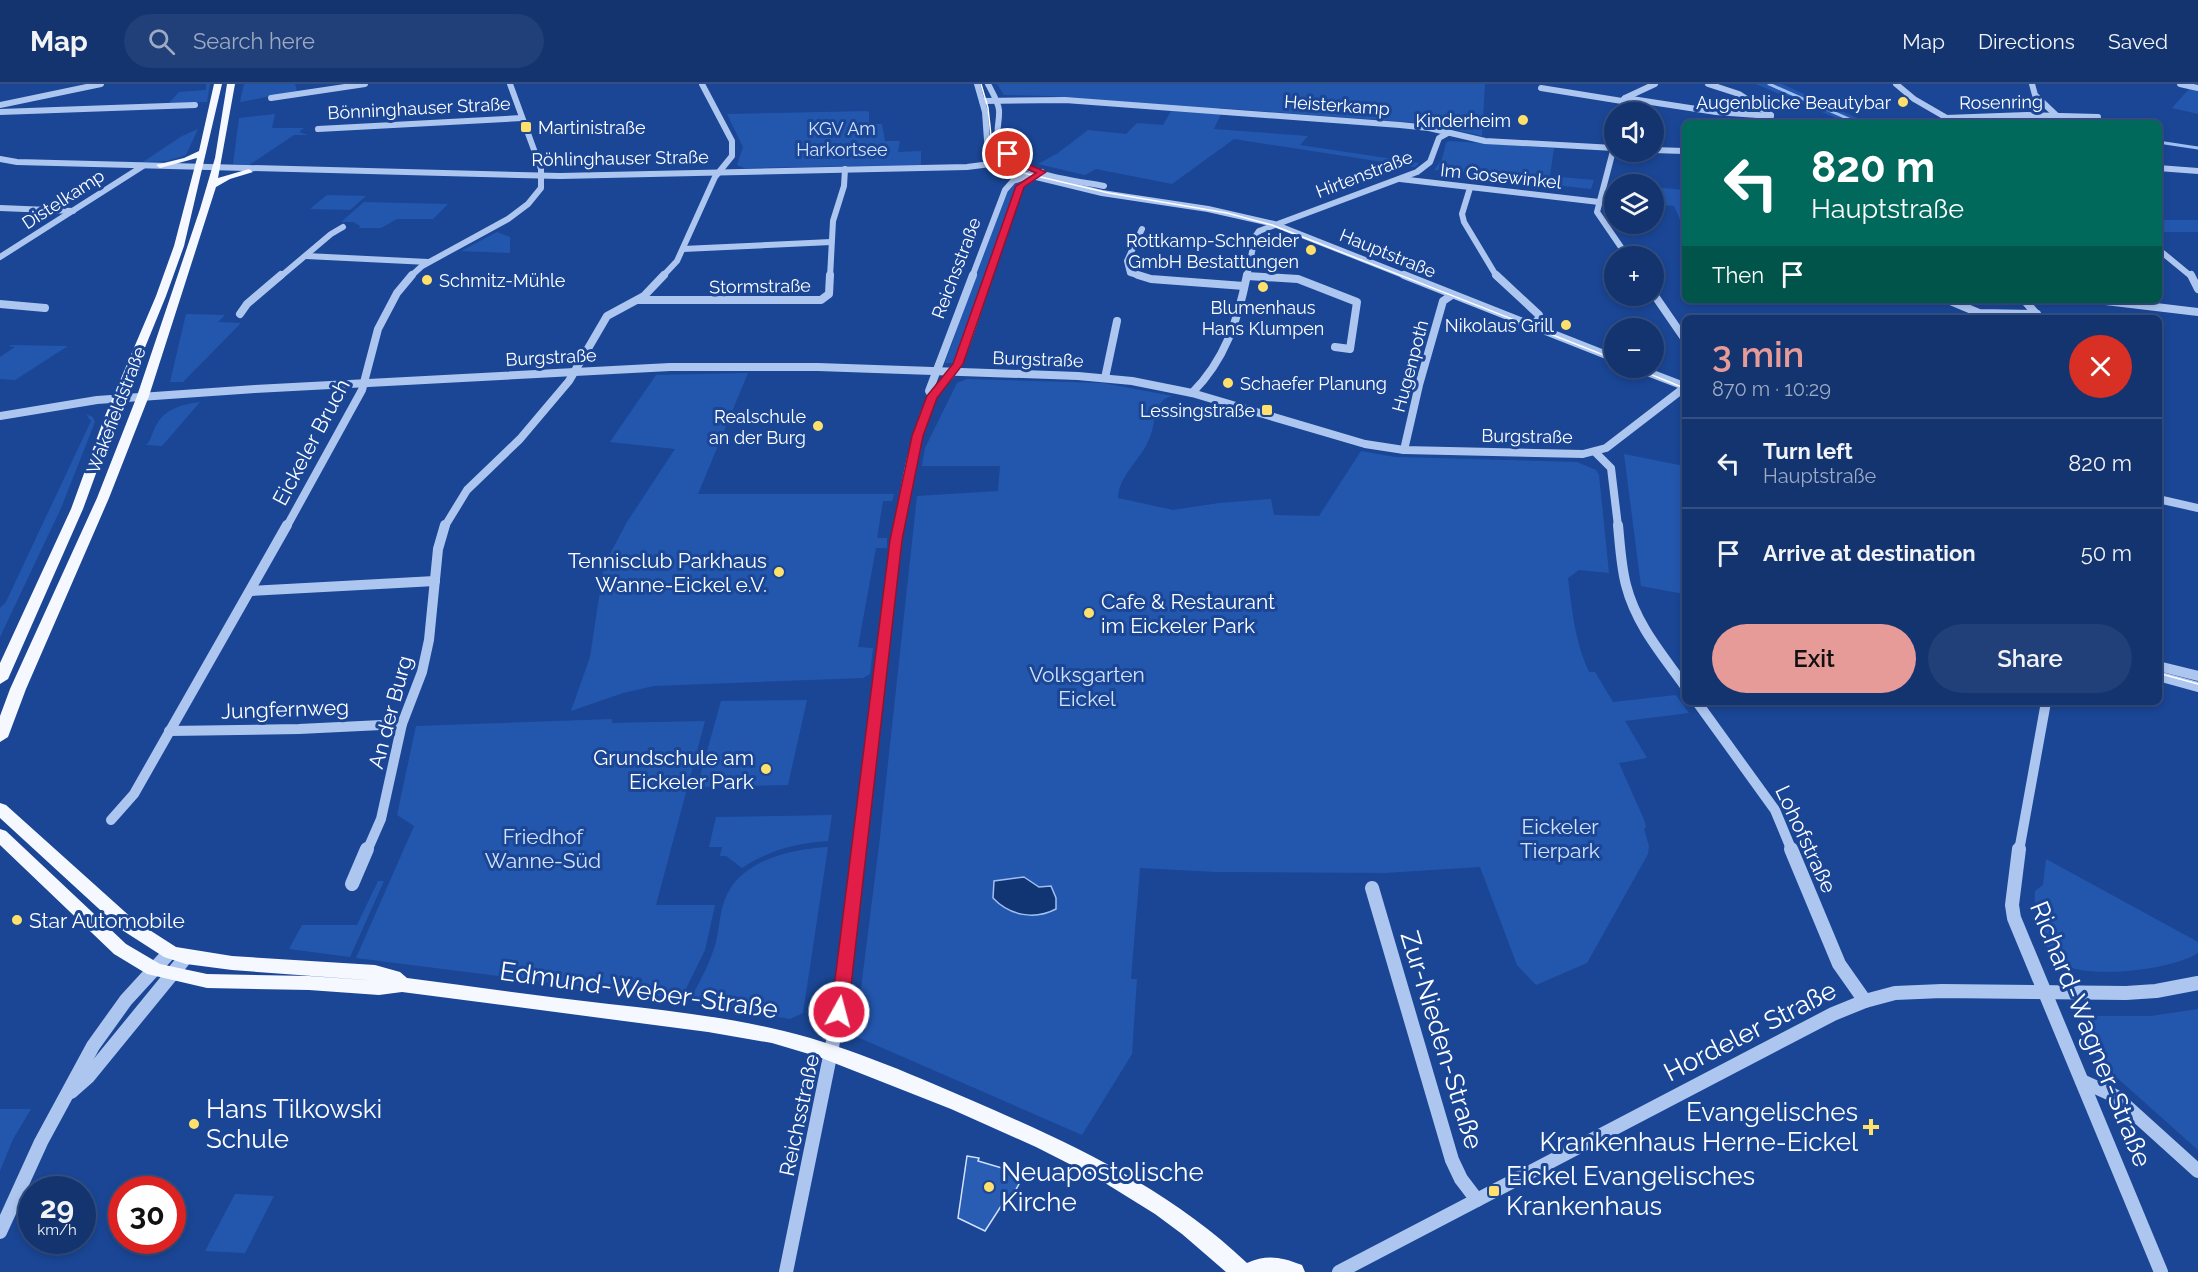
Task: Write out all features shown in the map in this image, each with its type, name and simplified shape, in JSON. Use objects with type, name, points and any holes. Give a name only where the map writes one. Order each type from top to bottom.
[{"type":"main road","name":"Wakefieldstraße","points":[[0,679],[77,509],[161,296],[200,168],[218,84]]},
{"type":"main road","name":"Wakefieldstraße","points":[[0,736],[18,689],[103,498],[143,396],[205,209],[231,84]]},
{"type":"main road","points":[[160,165],[186,160],[203,152]]},
{"type":"main road","points":[[210,186],[227,177],[249,172]]},
{"type":"main road","name":"Edmund-Weber-Straße","points":[[0,809],[128,925],[178,955],[232,963],[375,972],[393,977],[402,986]]},
{"type":"main road","name":"Edmund-Weber-Straße","points":[[0,835],[120,949],[162,971],[207,981],[298,982],[379,988],[402,986],[708,1024],[792,1041],[831,1053],[943,1097],[1108,1172],[1153,1200],[1206,1240],[1240,1272]]},
{"type":"main road","points":[[1250,1272],[1259,1266],[1278,1266],[1294,1272]]},
{"type":"street","points":[[0,105],[101,84]]},
{"type":"street","points":[[271,98],[365,84]]},
{"type":"street","points":[[510,84],[543,176]]},
{"type":"street","points":[[638,300],[677,261],[719,172],[732,156],[734,146],[702,84]]},
{"type":"street","points":[[977,84],[985,112],[986,150],[994,163]]},
{"type":"street","points":[[988,84],[999,109],[998,141],[1013,160]]},
{"type":"street","points":[[1543,86],[1624,102],[1655,84]]},
{"type":"street","points":[[1664,106],[1771,116],[1739,94],[1708,84]]},
{"type":"street","points":[[1896,84],[1914,99],[1949,120]]},
{"type":"street","name":"Rosenring","points":[[2032,84],[2035,95],[2057,116]]},
{"type":"street","points":[[2180,84],[2198,88]]},
{"type":"street","name":"Heisterkamp","points":[[982,98],[1056,100],[1404,125],[1485,141],[1604,147]]},
{"type":"street","points":[[0,112],[195,105]]},
{"type":"street","name":"Rosenring","points":[[1946,118],[2098,117]]},
{"type":"street","name":"Bönninghauser Straße","points":[[318,129],[522,118]]},
{"type":"street","name":"Hirtenstraße","points":[[1274,224],[1400,179],[1427,166],[1432,159],[1439,138],[1448,133]]},
{"type":"street","points":[[1664,150],[1682,151]]},
{"type":"street","name":"Röhlinghauser Straße","points":[[215,169],[543,176],[957,166],[1013,160]]},
{"type":"street","name":"Hauptstraße","points":[[1013,160],[1041,172],[1145,198]]},
{"type":"street","name":"Röhlinghauser Straße","points":[[2,161],[200,168]]},
{"type":"street","points":[[1610,162],[1599,202],[1598,216],[1620,246]]},
{"type":"street","name":"Hauptstraße","points":[[994,163],[1028,177],[1102,193],[1228,212],[1274,224],[1604,354]]},
{"type":"street","name":"Röhlinghauser Straße","points":[[145,166],[160,165],[249,172],[285,170]]},
{"type":"street","name":"Distelkamp","points":[[0,257],[145,166]]},
{"type":"street","points":[[2162,168],[2198,171]]},
{"type":"street","name":"Stormstraße","points":[[638,300],[821,300],[829,294],[833,220],[844,186],[844,169]]},
{"type":"street","name":"Reichsstraße","points":[[932,396],[929,391],[1005,190],[1013,181],[1041,172]]},
{"type":"street","name":"Eickeler Bruch","points":[[111,820],[134,794],[251,591],[362,390],[375,336],[403,285],[428,262],[520,211],[538,193],[543,176]]},
{"type":"street","name":"Reichsstraße","points":[[786,1272],[839,1012],[896,540],[917,436],[932,396],[938,392],[958,364],[1020,186],[1028,177]]},
{"type":"street","name":"Im Gosewinkel","points":[[1400,179],[1599,202]]},
{"type":"street","points":[[1470,188],[1462,214],[1464,222],[1497,277],[1539,315],[1539,320],[1528,325]]},
{"type":"street","points":[[0,208],[73,211]]},
{"type":"street","points":[[1192,393],[1203,383],[1234,331],[1257,234],[1274,224]]},
{"type":"street","points":[[240,315],[247,304],[331,234],[343,227]]},
{"type":"street","points":[[1142,229],[1140,237],[1127,258],[1126,267],[1130,273],[1151,279],[1244,286]]},
{"type":"street","name":"Stormstraße","points":[[683,249],[831,242]]},
{"type":"street","points":[[2162,252],[2192,276],[2198,290]]},
{"type":"street","points":[[306,256],[428,262]]},
{"type":"street","points":[[1247,276],[1298,279],[1357,302],[1350,349],[1335,347]]},
{"type":"street","name":"Hugenpoth","points":[[1404,450],[1419,385],[1443,301],[1452,295]]},
{"type":"street","name":"An der Burg","points":[[352,884],[387,802],[402,724],[422,672],[429,640],[441,535],[456,504],[483,473],[524,435],[575,372],[607,316],[638,300]]},
{"type":"street","points":[[1955,303],[1979,313],[2019,315]]},
{"type":"street","points":[[2027,303],[2038,315]]},
{"type":"street","points":[[2122,303],[2198,312]]},
{"type":"street","points":[[0,304],[45,308]]},
{"type":"street","points":[[1662,306],[1682,335]]},
{"type":"street","name":"Burgstraße","points":[[1106,378],[1117,321]]},
{"type":"street","name":"Burgstraße","points":[[0,416],[143,396],[575,372],[746,366],[1106,378],[1142,382],[1192,393],[1365,444],[1404,450],[1555,454],[1595,452],[1617,441],[1682,389]]},
{"type":"street","points":[[1662,378],[1682,386]]},
{"type":"street","points":[[1595,452],[1611,468],[1625,583],[1633,608],[1647,635],[1682,682]]},
{"type":"street","points":[[2162,500],[2198,508]]},
{"type":"street","points":[[251,591],[435,580]]},
{"type":"street","points":[[2162,667],[2198,676]]},
{"type":"street","points":[[2162,677],[2198,687]]},
{"type":"street","name":"Lohofstraße","points":[[1700,705],[1775,810],[1839,963],[1849,981],[1865,1000]]},
{"type":"street","name":"Richard-Wagner-Straße","points":[[2045,705],[2012,905],[2014,918],[2161,1272]]},
{"type":"street","name":"Jungfernweg","points":[[169,731],[299,729],[402,724]]},
{"type":"street","name":"Zur-Nieden-Straße","points":[[1372,888],[1452,1160],[1461,1179],[1477,1200]]},
{"type":"street","points":[[0,1232],[41,1142],[69,1094],[88,1077],[162,971],[178,955]]},
{"type":"street","name":"Hordeler Straße","points":[[1339,1272],[1823,1019],[1865,1000],[1895,993],[1942,991],[2126,993],[2156,991],[2198,983]]},
{"type":"street","points":[[2082,1081],[2115,1096],[2198,1171]]},
{"type":"green space","points":[[206,84],[210,84],[207,102],[169,103],[179,92],[206,90]]},
{"type":"green space","points":[[244,84],[295,84],[297,91],[240,102]]},
{"type":"green space","points":[[997,84],[1485,84],[1482,136],[1434,125],[1419,125],[1419,123],[1049,96],[1004,95]]},
{"type":"green space","points":[[1756,84],[1782,84],[1861,120],[1841,120]]},
{"type":"green space","points":[[2189,89],[2198,91],[2198,114],[2172,108]]},
{"type":"green space","points":[[1171,111],[1221,114],[1214,129],[1308,136],[1300,145],[1419,163],[1415,167],[1234,139],[1172,184],[1096,169],[1085,175],[1038,164],[1058,153],[1088,130],[1126,134],[1137,123],[1163,125]]},
{"type":"green space","name":"KGV Am Harkortsee","points":[[869,112],[869,124],[882,124],[885,141],[900,141],[898,152],[921,151],[921,165],[744,168],[737,165],[743,147],[727,114]]},
{"type":"green space","points":[[275,114],[272,128],[304,128],[299,132],[308,135],[294,135],[249,165],[233,164],[239,118]]},
{"type":"green space","points":[[198,129],[186,155],[167,161],[143,162],[182,136]]},
{"type":"green space","points":[[1449,141],[1554,148],[1550,176],[1594,180],[1591,189],[1554,185],[1554,179],[1434,170],[1442,159],[1446,143]]},
{"type":"green space","points":[[1018,182],[955,363],[945,363],[1004,199],[1009,188]]},
{"type":"green space","points":[[1664,188],[1682,190],[1682,224],[1674,206],[1664,205]]},
{"type":"green space","points":[[327,195],[366,196],[350,210],[310,209]]},
{"type":"green space","points":[[364,202],[448,204],[433,219],[397,219],[381,228],[359,228],[360,226],[354,222],[341,222]]},
{"type":"green space","points":[[2162,220],[2198,220],[2198,232],[2162,232]]},
{"type":"green space","points":[[497,232],[510,237],[510,253],[461,251]]},
{"type":"green space","points":[[186,314],[225,315],[218,322],[241,323],[183,382],[170,382]]},
{"type":"green space","points":[[8,346],[68,346],[15,380],[0,379],[0,357],[15,347]]},
{"type":"green space","points":[[748,373],[698,494],[894,494],[892,501],[883,501],[877,538],[887,538],[887,548],[876,548],[858,647],[873,648],[870,674],[863,678],[654,686],[623,693],[571,711],[590,657],[604,565],[627,522],[675,449],[610,442],[656,375]]},
{"type":"green space","name":"Volksgarten Eickel","points":[[967,379],[1102,383],[1173,396],[1162,401],[1159,406],[1150,437],[1122,481],[1118,498],[1173,510],[1219,503],[1271,499],[1274,515],[1319,516],[1361,451],[1395,457],[1577,462],[1596,470],[1599,475],[1609,573],[1579,570],[1568,578],[1575,626],[1584,661],[1589,672],[1595,672],[1613,702],[1676,695],[1689,713],[1625,721],[1647,758],[1619,763],[1645,822],[1648,854],[1587,963],[1536,985],[1517,965],[1480,867],[1384,873],[1216,872],[1140,868],[1131,979],[1137,979],[1132,1054],[1082,1135],[855,1036],[880,837],[917,496],[998,491],[1000,466],[922,466],[925,448],[957,383]]},
{"type":"green space","points":[[200,402],[162,446],[146,445],[160,419],[170,411]]},
{"type":"green space","points":[[86,414],[93,417],[95,422],[61,508],[0,637],[0,608],[6,602],[91,421]]},
{"type":"green space","points":[[1624,454],[1682,466],[1682,594],[1641,586]]},
{"type":"green space","points":[[807,700],[788,785],[697,787],[721,701]]},
{"type":"green space","name":"Friedhof Wanne-Süd","points":[[612,719],[612,723],[705,721],[656,905],[715,905],[705,950],[681,999],[356,958],[414,826],[397,815],[416,726]]},
{"type":"green space","points":[[832,815],[828,841],[784,848],[762,856],[742,868],[726,856],[720,856],[722,847],[709,847],[716,817]]},
{"type":"green space","points":[[828,847],[803,1013],[790,1019],[689,1001],[714,950],[722,908],[727,895],[739,878],[774,857],[801,850]]},
{"type":"green space","points":[[2046,859],[2198,942],[2198,953],[2169,964],[2129,971],[2089,971],[2060,963],[2048,950],[2040,930],[2036,909],[2035,891],[2043,885]]},
{"type":"green space","points":[[378,881],[384,881],[350,957],[289,949],[302,925],[357,925]]},
{"type":"green space","points":[[2198,1009],[2198,1150],[2105,1067],[2095,1055],[2083,1025],[2086,1019],[2094,1016],[2151,1016]]},
{"type":"green space","points":[[0,1109],[31,1109],[13,1139],[0,1171]]},
{"type":"green space","points":[[235,1194],[274,1196],[245,1253],[205,1251]]},
{"type":"shaded area","points":[[1024,877],[1039,887],[1051,886],[1056,898],[1056,909],[1040,914],[1023,914],[1007,909],[993,898],[994,881]]},
{"type":"building","name":"Neuapostolische Kirche","points":[[967,1156],[979,1158],[978,1161],[1022,1174],[1009,1202],[1005,1200],[985,1231],[958,1218]]},
{"type":"waterway","points":[[1769,84],[1851,120]]},
{"type":"waterway","points":[[2162,143],[2198,148]]},
{"type":"tram line","points":[[981,84],[988,108],[993,154],[1004,165],[1015,171],[1109,193],[1227,213],[1272,225],[1604,355]]},
{"type":"tram line","points":[[1660,378],[1682,387]]},
{"type":"tram line","points":[[2162,674],[2198,684]]},
{"type":"place","name":"Augenblicke Beautybar","points":[[1903,102]]},
{"type":"place","name":"Kinderheim","points":[[1523,120]]},
{"type":"place","name":"Martinistraße","points":[[526,127]]},
{"type":"place","name":"Rottkamp-Schneider GmbH Bestattungen","points":[[1311,250]]},
{"type":"place","name":"Schmitz-Mühle","points":[[427,280]]},
{"type":"place","name":"Blumenhaus Hans Klumpen","points":[[1263,287]]},
{"type":"place","name":"Nikolaus Grill","points":[[1566,325]]},
{"type":"place","name":"Schaefer Planung","points":[[1228,383]]},
{"type":"place","name":"Lessingstraße","points":[[1267,410]]},
{"type":"place","name":"Realschule an der Burg","points":[[818,426]]},
{"type":"place","name":"Tennisclub Parkhaus Wanne-Eickel e.V.","points":[[779,572]]},
{"type":"place","name":"Cafe & Restaurant im Eickeler Park","points":[[1089,613]]},
{"type":"place","name":"Grundschule am Eickeler Park","points":[[766,769]]},
{"type":"place","name":"Star Automobile","points":[[17,920]]},
{"type":"place","name":"Hans Tilkowski Schule","points":[[194,1124]]},
{"type":"place","name":"Evangelisches Krankenhaus Herne-Eickel","points":[[1871,1127]]},
{"type":"place","name":"Neuapostolische Kirche","points":[[989,1187]]},
{"type":"place","name":"Eickel Evangelisches Krankenhaus","points":[[1494,1191]]},
{"type":"route","points":[[839,1012],[896,540],[917,436],[932,396],[938,392],[958,364],[1020,186],[1042,172],[1020,164],[1008,154]]},
{"type":"park label","name":"Eickeler Tierpark","points":[[1560,838]]}]
